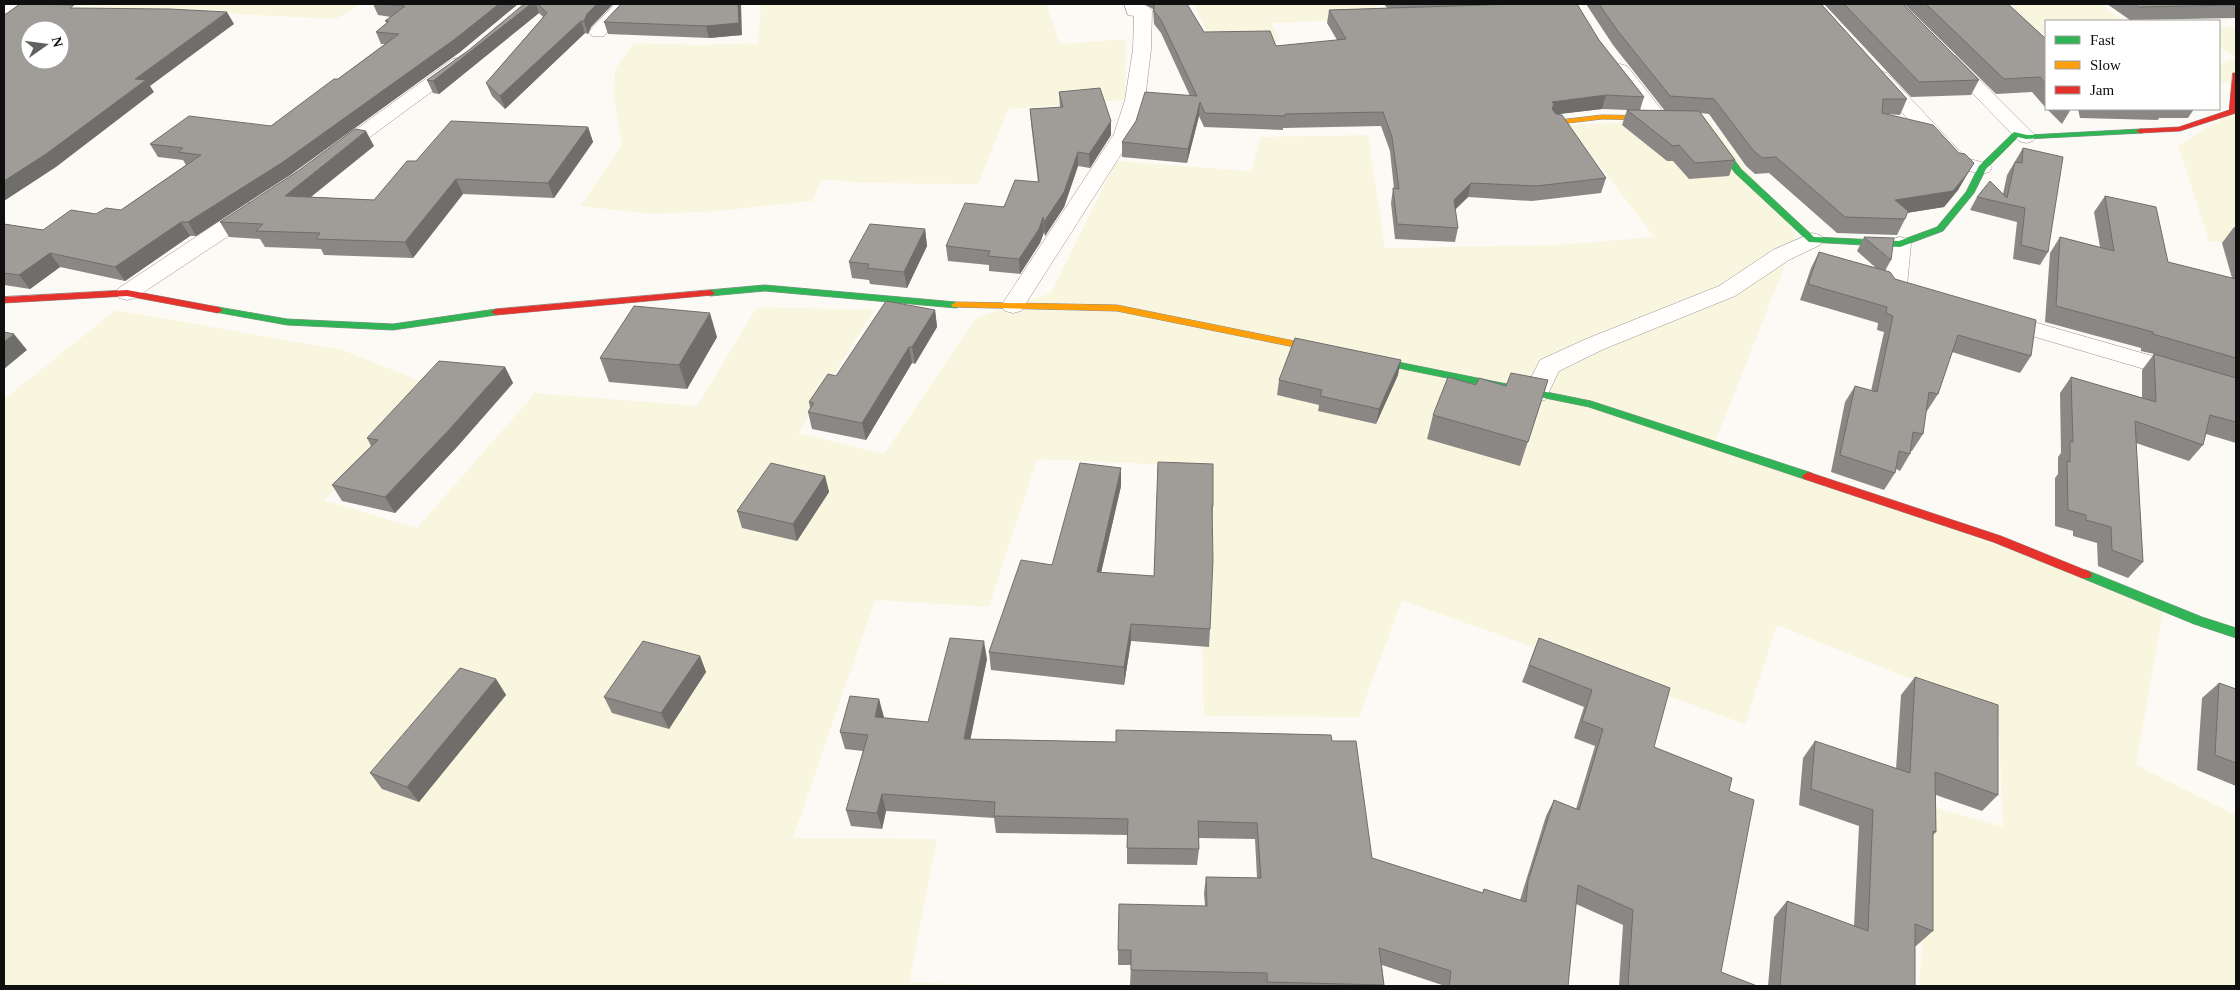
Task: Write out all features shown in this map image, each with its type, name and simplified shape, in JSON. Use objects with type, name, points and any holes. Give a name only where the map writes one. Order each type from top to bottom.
[{"type":"street","points":[[598,32],[624,4]]},
{"type":"street","points":[[1013,306],[1124,134],[1135,100],[1142,49],[1143,10],[1134,11],[1132,4]]},
{"type":"street","points":[[1935,46],[2026,137]]},
{"type":"street","points":[[322,163],[474,51]]},
{"type":"street","points":[[1609,56],[1666,118]]},
{"type":"street","points":[[1866,62],[1959,163],[1982,168]]},
{"type":"street","points":[[1536,394],[1549,366],[1595,344],[1727,292],[1781,255],[1812,240],[1900,244],[1940,229],[1970,193],[1982,168],[2018,134],[2026,137],[2180,130],[2234,111],[2236,75]]},
{"type":"street","points":[[1560,122],[1602,117],[1666,118]]},
{"type":"street","points":[[1706,126],[1738,171],[1812,240]]},
{"type":"street","points":[[128,293],[273,197]]},
{"type":"street","points":[[1900,244],[1895,289],[1942,303]]},
{"type":"street","points":[[4,300],[128,293],[287,322],[393,327],[518,309],[765,288],[942,306],[1117,308],[1591,404],[1997,539],[2198,621],[2236,633]]},
{"type":"street","points":[[1980,314],[2236,388]]},
{"type":"shaded area","points":[[32,4],[360,4],[337,19]]},
{"type":"shaded area","points":[[761,4],[1046,4],[1060,44],[1126,39],[1125,100],[1008,109],[978,184],[863,183],[822,179],[812,201],[718,211],[651,214],[580,206],[622,145],[614,98],[615,69],[634,43],[699,45],[758,43]]},
{"type":"shaded area","points":[[1194,4],[1376,4],[1378,19],[1272,23],[1279,42],[1212,44]]},
{"type":"shaded area","points":[[2012,4],[2100,4],[2123,20],[2045,20],[2045,36],[2015,10]]},
{"type":"shaded area","points":[[2220,27],[2236,27],[2236,58],[2220,48]]},
{"type":"shaded area","points":[[2236,58],[2236,245],[2209,241],[2178,146],[2233,112],[2229,82],[2220,82],[2220,64]]},
{"type":"shaded area","points":[[1708,119],[1797,235],[1715,442],[2164,606],[2136,765],[2236,815],[2236,986],[1919,986],[1933,807],[2003,827],[1998,714],[1777,625],[1745,724],[1402,600],[1359,717],[1204,716],[1197,466],[1037,459],[989,607],[875,600],[793,838],[937,839],[909,982],[1006,986],[4,986],[4,399],[116,310],[342,350],[436,387],[324,500],[417,528],[535,393],[697,406],[757,307],[874,310],[798,433],[884,454],[976,318],[1051,293],[1116,161],[1251,171],[1261,137],[1368,135],[1385,248],[1558,245],[1654,237],[1569,125]]},
{"type":"building","points":[[20,4],[74,5],[70,8],[170,9],[227,12],[135,79],[146,80],[46,154],[4,181],[4,14]]},
{"type":"building","points":[[380,4],[499,4],[455,39],[283,162],[188,222],[181,222],[115,267],[50,253],[19,275],[4,273],[4,224],[43,230],[71,210],[96,214],[106,208],[121,210],[201,155],[178,152],[183,148],[150,144],[189,116],[271,126],[399,34],[376,32],[389,21],[385,21],[405,6]]},
{"type":"building","points":[[524,4],[531,4],[433,81],[427,80],[469,50]]},
{"type":"building","points":[[538,4],[597,4],[587,14],[584,21],[581,21],[500,96],[486,83],[547,13]]},
{"type":"building","points":[[621,4],[738,4],[739,23],[706,26],[604,22]]},
{"type":"building","points":[[1154,4],[1187,4],[1204,32],[1270,31],[1276,46],[1346,39],[1329,10],[1577,4],[1599,40],[1644,97],[1606,95],[1552,102],[1554,104],[1552,109],[1556,114],[1562,115],[1606,178],[1536,186],[1471,183],[1454,200],[1458,228],[1397,224],[1393,188],[1399,189],[1392,137],[1383,112],[1285,114],[1285,116],[1205,113],[1200,102],[1188,149],[1122,142],[1136,121],[1145,92],[1197,96],[1161,20],[1154,11]]},
{"type":"building","points":[[1599,4],[1821,4],[1907,99],[1883,99],[1882,113],[1933,125],[1959,153],[1965,154],[1974,163],[1953,191],[1895,200],[1908,211],[1905,219],[1845,217],[1776,157],[1762,158],[1753,150],[1714,99],[1670,96],[1617,30]]},
{"type":"building","points":[[1844,4],[1903,4],[1979,80],[1919,82]]},
{"type":"building","points":[[1926,4],[2008,4],[2045,38],[2045,83],[2040,77],[2004,79]]},
{"type":"building","points":[[2134,4],[2236,4],[2236,5],[2138,7]]},
{"type":"building","points":[[1100,88],[1111,121],[1089,154],[1078,152],[1064,192],[1044,222],[1043,217],[1039,229],[1019,259],[988,256],[990,251],[946,246],[965,203],[1004,207],[1015,180],[1039,182],[1030,109],[1063,107],[1059,92]]},
{"type":"building","points":[[1627,110],[1699,111],[1735,160],[1695,163],[1679,145],[1673,146]]},
{"type":"building","points":[[451,121],[588,127],[548,183],[456,179],[405,242],[316,239],[320,233],[256,231],[263,224],[220,222],[298,171],[355,129],[366,131],[285,196],[374,200],[407,161],[416,161]]},
{"type":"building","points":[[2023,148],[2063,157],[2048,252],[2021,245],[2025,208],[1977,197],[1990,181],[2007,198],[2015,162],[2022,163]]},
{"type":"building","points":[[2105,196],[2156,207],[2168,262],[2236,279],[2236,358],[2153,334],[2153,332],[2056,306],[2060,237],[2114,251]]},
{"type":"building","points":[[870,224],[925,229],[904,272],[867,268],[869,264],[849,262]]},
{"type":"building","points":[[1864,237],[1894,238],[1891,260]]},
{"type":"building","points":[[1819,252],[1890,272],[1895,279],[2036,320],[2031,356],[1958,335],[1938,394],[1929,392],[1923,434],[1913,432],[1910,454],[1899,451],[1895,473],[1840,455],[1855,386],[1877,392],[1893,316],[1886,313],[1887,307],[1808,284]]},
{"type":"building","points":[[886,301],[935,310],[912,347],[909,347],[862,423],[808,412],[814,403],[809,402],[828,374],[836,376]]},
{"type":"building","points":[[634,306],[710,313],[679,365],[600,358]]},
{"type":"building","points":[[4,332],[14,334],[4,342]]},
{"type":"building","points":[[1295,338],[1401,360],[1379,409],[1320,396],[1322,390],[1279,380]]},
{"type":"building","points":[[2154,354],[2236,378],[2236,422],[2210,415],[2203,445],[2135,421],[2143,562],[2112,550],[2111,527],[2086,520],[2086,515],[2068,510],[2067,461],[2070,462],[2070,441],[2073,442],[2071,377],[2156,402]]},
{"type":"building","points":[[439,361],[505,367],[385,497],[332,485],[378,440],[367,438]]},
{"type":"building","points":[[1511,373],[1548,380],[1528,442],[1433,415],[1448,377],[1476,385],[1479,378],[1506,386]]},
{"type":"building","points":[[1158,462],[1213,464],[1213,560],[1210,629],[1131,624],[1124,667],[989,652],[1021,560],[1052,565],[1080,463],[1121,468],[1097,572],[1154,576]]},
{"type":"building","points":[[771,463],[825,476],[793,524],[737,511]]},
{"type":"building","points":[[950,638],[984,641],[964,739],[1116,742],[1116,730],[1331,735],[1332,741],[1356,741],[1372,858],[1483,893],[1484,889],[1526,902],[1528,881],[1554,800],[1579,810],[1603,729],[1582,721],[1592,690],[1529,665],[1539,638],[1670,688],[1654,747],[1732,778],[1729,791],[1754,800],[1721,972],[1757,986],[1628,986],[1633,910],[1578,885],[1568,986],[1449,986],[1451,971],[1379,948],[1384,985],[1267,982],[1267,973],[1131,970],[1131,950],[1118,950],[1119,904],[1207,906],[1206,877],[1261,878],[1257,823],[1198,821],[1199,849],[1127,848],[1128,819],[994,816],[995,802],[882,794],[877,813],[846,810],[868,735],[840,732],[850,696],[879,699],[875,717],[928,722]]},
{"type":"building","points":[[643,641],[700,656],[661,713],[604,697]]},
{"type":"building","points":[[460,668],[496,679],[407,787],[370,773]]},
{"type":"building","points":[[1915,677],[1998,705],[1998,795],[1935,772],[1936,832],[1933,831],[1933,931],[1915,924],[1915,986],[1780,986],[1787,901],[1868,931],[1873,810],[1811,789],[1815,741],[1910,773]]},
{"type":"building","points":[[2219,683],[2236,689],[2236,763],[2215,755]]},
{"type":"traffic: fast","points":[[1712,135],[1738,171],[1812,240],[1900,244],[1940,229],[1970,193],[1982,168],[2017,134],[2026,137],[2140,131]]},
{"type":"traffic: fast","points":[[710,293],[765,288],[956,305]]},
{"type":"traffic: fast","points":[[218,310],[287,322],[393,327],[496,312]]},
{"type":"traffic: fast","points":[[1309,347],[1591,404],[1808,476]]},
{"type":"traffic: fast","points":[[2086,575],[2198,621],[2236,633]]},
{"type":"traffic: slow","points":[[1560,122],[1602,117],[1662,118]]},
{"type":"traffic: slow","points":[[956,305],[1117,308],[1309,347]]},
{"type":"traffic: jam","points":[[2140,131],[2180,129],[2233,111],[2236,75]]},
{"type":"traffic: jam","points":[[4,300],[127,293],[218,310]]},
{"type":"traffic: jam","points":[[496,312],[710,293]]},
{"type":"traffic: jam","points":[[1808,476],[1997,539],[2086,575]]}]
